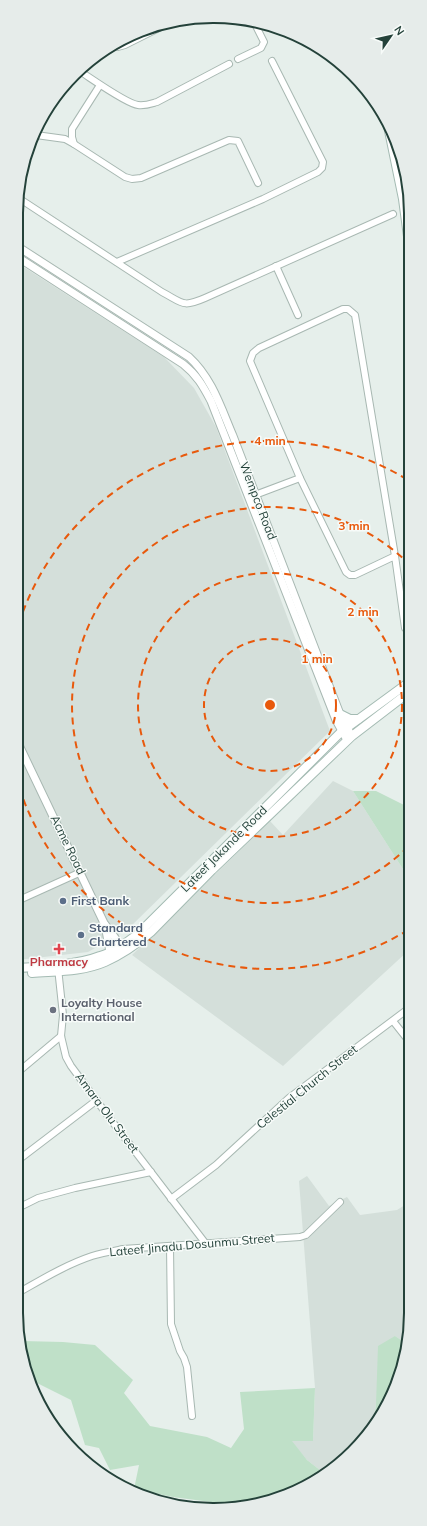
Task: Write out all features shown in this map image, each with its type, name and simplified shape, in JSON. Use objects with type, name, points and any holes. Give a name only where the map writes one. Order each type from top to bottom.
[{"type":"main road","points":[[393,149],[404,207]]},
{"type":"main road","name":"Lateef Jakande Road","points":[[123,949],[146,928],[344,730],[404,686]]},
{"type":"main road","name":"Lateef Jakande Road","points":[[23,968],[79,969],[104,962],[112,955],[151,932],[212,870],[349,738],[404,696]]},
{"type":"main road","points":[[340,714],[350,719],[358,719]]},
{"type":"main road","name":"Lateef Jakande Road","points":[[23,973],[58,968]]},
{"type":"street","points":[[238,59],[261,48],[263,45],[264,42],[257,28]]},
{"type":"street","points":[[117,262],[263,199],[318,172],[322,168],[323,162],[272,61]]},
{"type":"street","points":[[84,74],[100,85],[136,105],[146,106],[157,102],[229,64]]},
{"type":"street","points":[[74,144],[72,129],[100,85]]},
{"type":"street","points":[[40,136],[65,139],[125,177],[132,179],[141,178],[229,140],[234,140],[238,141],[258,183]]},
{"type":"street","points":[[23,201],[162,292],[186,304],[205,298],[393,214]]},
{"type":"street","name":"Wempco Road","points":[[23,250],[189,357],[205,376],[215,393],[229,438],[344,730]]},
{"type":"street","name":"Wempco Road","points":[[23,260],[193,372],[200,380],[229,438],[255,496],[340,714],[344,730]]},
{"type":"street","points":[[276,266],[298,315]]},
{"type":"street","points":[[395,556],[355,575],[350,575],[346,572],[300,478],[250,361],[252,353],[259,348],[343,309],[348,309],[355,315],[395,556],[404,628]]},
{"type":"street","points":[[255,496],[300,478]]},
{"type":"street","points":[[344,730],[349,738]]},
{"type":"street","name":"Acme Road","points":[[23,753],[81,872],[104,923],[123,949]]},
{"type":"street","points":[[23,898],[81,872]]},
{"type":"street","points":[[104,923],[112,955]]},
{"type":"street","name":"Amara Olu Street","points":[[58,968],[63,1015],[61,1036],[66,1057],[71,1066],[206,1244]]},
{"type":"street","name":"Celestial Church Street","points":[[171,1199],[216,1165],[289,1098],[404,1012]]},
{"type":"street","points":[[393,1021],[404,1035]]},
{"type":"street","points":[[23,1068],[61,1036]]},
{"type":"street","points":[[23,1156],[97,1100]]},
{"type":"street","points":[[23,1206],[38,1198],[75,1188],[151,1172]]},
{"type":"street","name":"Lateef Jinadu Dosunmu Street","points":[[23,1290],[59,1270],[94,1255],[123,1249],[300,1237],[306,1235],[340,1202]]},
{"type":"street","points":[[170,1246],[172,1324],[187,1368],[192,1416]]},
{"type":"shaded area","points":[[23,267],[164,357],[194,388],[216,427],[330,731],[127,930],[88,952],[23,959]]},
{"type":"shaded area","points":[[333,781],[353,791],[404,871],[404,955],[283,1066],[132,955],[270,821],[283,835]]},
{"type":"shaded area","points":[[307,1176],[329,1206],[347,1197],[360,1215],[397,1210],[404,1206],[404,1325],[401,1340],[395,1336],[375,1413],[372,1418],[357,1438],[339,1456],[320,1470],[307,1460],[291,1441],[313,1441],[315,1388],[299,1181]]},
{"type":"green space","points":[[353,791],[376,791],[404,805],[404,871]]},
{"type":"green space","points":[[395,1336],[401,1340],[398,1362],[394,1374],[375,1413],[376,1404],[378,1346]]},
{"type":"green space","points":[[26,1341],[95,1345],[133,1380],[124,1393],[150,1426],[207,1437],[231,1448],[244,1429],[240,1392],[315,1388],[313,1441],[292,1441],[307,1460],[320,1470],[298,1483],[275,1493],[263,1497],[226,1503],[173,1497],[151,1492],[135,1485],[139,1465],[110,1470],[99,1448],[85,1445],[71,1400],[37,1383],[29,1362]]},
{"type":"place","name":"First Bank","points":[[63,901]]},
{"type":"place","name":"Standard Chartered","points":[[81,935]]},
{"type":"place","name":"Pharmacy","points":[[59,949]]},
{"type":"place","name":"Loyalty House International","points":[[53,1010]]}]
